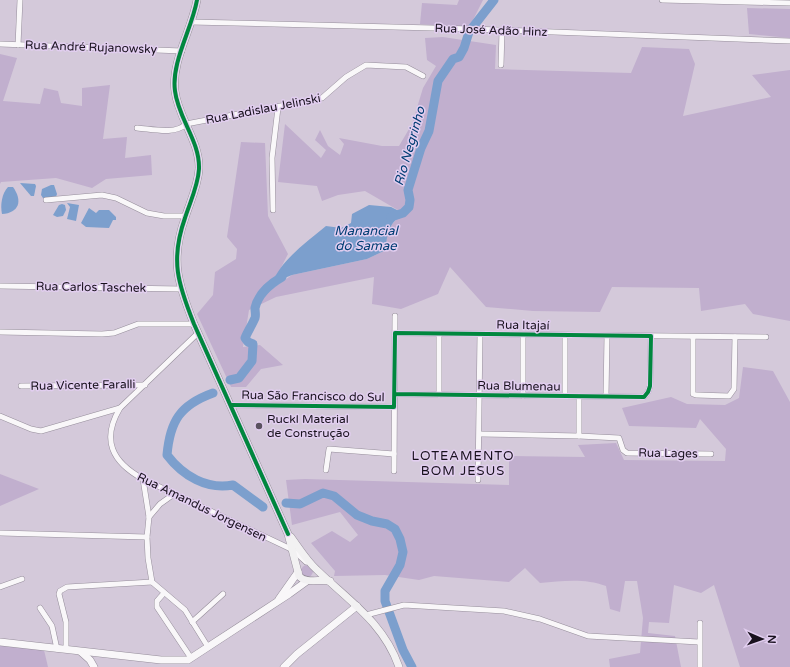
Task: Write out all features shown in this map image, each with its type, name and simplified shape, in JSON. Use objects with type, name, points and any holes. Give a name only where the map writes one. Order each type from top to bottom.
[{"type":"main road","points":[[197,0],[175,74],[174,87],[177,102],[196,150],[199,166],[197,183],[176,253],[182,289],[194,324],[288,534],[301,578],[308,580],[330,581]]},
{"type":"main road","points":[[288,534],[311,565],[357,606],[384,635],[400,667]]},
{"type":"main road","points":[[298,570],[311,565]]},
{"type":"main road","points":[[308,580],[315,575],[311,565]]},
{"type":"street","points":[[18,45],[20,0]]},
{"type":"street","points":[[662,0],[790,3]]},
{"type":"street","name":"Rua José Adão Hinz","points":[[191,22],[473,29],[790,41]]},
{"type":"street","points":[[501,65],[502,31]]},
{"type":"street","name":"Rua André Rujanowsky","points":[[0,44],[182,51]]},
{"type":"street","name":"Rua Ladislau Jelinski","points":[[137,128],[174,130],[183,128],[186,124],[278,108],[322,98],[346,77],[366,65],[406,67],[423,76]]},
{"type":"street","points":[[273,210],[271,172],[278,108]]},
{"type":"street","points":[[46,200],[102,195],[116,198],[147,212],[164,216],[186,216]]},
{"type":"street","name":"Rua Carlos Taschek","points":[[0,286],[182,289]]},
{"type":"street","points":[[394,471],[395,316]]},
{"type":"street","points":[[0,332],[102,334],[114,332],[138,324],[194,324]]},
{"type":"street","name":"Rua Amandus Jorgensen","points":[[198,333],[120,408],[111,429],[112,448],[121,464],[129,471],[293,550],[311,565]]},
{"type":"street","name":"Rua Itajaí","points":[[395,333],[766,337]]},
{"type":"street","points":[[439,334],[439,395]]},
{"type":"street","points":[[478,480],[480,450],[480,334]]},
{"type":"street","points":[[523,335],[523,396]]},
{"type":"street","points":[[565,335],[565,396]]},
{"type":"street","points":[[606,396],[607,336]]},
{"type":"street","name":"Rua Blumenau","points":[[394,394],[644,397],[650,386],[651,336]]},
{"type":"street","points":[[693,337],[693,394],[729,396],[732,393],[735,337]]},
{"type":"street","name":"Rua Vicente Faralli","points":[[21,386],[145,385]]},
{"type":"street","points":[[480,434],[579,436],[579,396]]},
{"type":"street","name":"Rua São Francisco do Sul","points":[[231,405],[394,407]]},
{"type":"street","points":[[0,416],[31,429],[41,431],[120,408]]},
{"type":"street","name":"Rua Lages","points":[[579,436],[619,438],[623,450],[627,453],[711,454]]},
{"type":"street","points":[[326,470],[329,449],[394,454]]},
{"type":"street","points":[[143,479],[149,517],[147,537],[148,558],[152,582],[180,605],[208,647]]},
{"type":"street","points":[[149,517],[160,504],[174,494]]},
{"type":"street","points":[[0,533],[147,537]]},
{"type":"street","points":[[275,603],[298,570]]},
{"type":"street","points":[[0,587],[22,578]]},
{"type":"street","points":[[182,667],[189,659],[308,580]]},
{"type":"street","points":[[66,649],[67,627],[59,594],[60,591],[67,587],[152,582]]},
{"type":"street","points":[[164,593],[157,601],[157,608],[189,659]]},
{"type":"street","points":[[192,622],[223,594]]},
{"type":"street","points":[[366,615],[383,609],[420,605],[504,611],[540,619],[588,636],[699,642]]},
{"type":"street","points":[[284,667],[297,654],[357,606]]},
{"type":"street","points":[[40,608],[52,626],[57,649]]},
{"type":"street","points":[[700,623],[700,667]]},
{"type":"street","points":[[0,642],[161,660],[189,659]]},
{"type":"street","points":[[79,651],[86,656],[94,667]]},
{"type":"street","points":[[94,667],[95,658],[104,654]]},
{"type":"street","points":[[161,660],[173,667]]},
{"type":"shaded area","points":[[459,0],[483,0],[469,28],[420,24],[422,3],[457,5]]},
{"type":"shaded area","points":[[747,8],[790,9],[790,38],[749,34]]},
{"type":"shaded area","points":[[443,37],[496,45],[495,69],[631,73],[642,47],[689,49],[695,64],[683,116],[771,97],[752,75],[790,70],[790,321],[753,314],[745,304],[701,311],[699,288],[612,287],[600,312],[533,311],[486,307],[450,267],[438,294],[401,309],[372,304],[374,277],[276,297],[249,310],[243,347],[260,345],[283,365],[261,369],[246,387],[231,387],[197,314],[213,295],[215,272],[236,259],[237,249],[227,237],[241,142],[265,143],[268,216],[288,254],[269,291],[292,275],[367,259],[386,250],[388,232],[403,213],[365,191],[338,195],[322,201],[317,186],[278,182],[285,124],[321,158],[326,150],[315,140],[320,130],[328,146],[340,155],[344,144],[339,138],[382,146],[399,146],[412,124],[423,88],[436,66],[427,60],[425,38]]},
{"type":"shaded area","points":[[0,54],[17,58],[3,101],[40,104],[44,88],[58,91],[61,103],[82,106],[82,88],[110,85],[103,139],[127,137],[125,158],[151,155],[152,175],[106,179],[92,188],[56,178],[1,182],[0,184]]},
{"type":"shaded area","points":[[743,367],[773,371],[790,402],[790,667],[740,667],[714,585],[701,593],[674,585],[669,623],[649,622],[648,633],[675,636],[681,667],[610,667],[609,659],[640,653],[643,618],[637,581],[625,581],[620,612],[610,609],[606,586],[598,583],[582,581],[540,583],[525,568],[509,582],[434,576],[419,580],[385,575],[334,576],[335,571],[311,543],[332,531],[350,542],[358,535],[340,512],[292,525],[286,480],[305,479],[509,485],[509,456],[585,457],[578,445],[616,443],[624,460],[725,461],[726,449],[700,419],[696,428],[629,426],[622,408],[671,397],[687,404],[725,405],[739,398]]},
{"type":"shaded area","points":[[0,474],[39,489],[0,506]]},
{"type":"shaded area","points":[[305,565],[309,565],[313,571],[309,577],[305,577],[301,573],[301,569]]},
{"type":"shaded area","points":[[0,645],[44,650],[48,667],[0,667]]},
{"type":"water","points":[[20,183],[35,184],[34,196],[31,196]]},
{"type":"water","points":[[54,185],[57,194],[56,197],[43,198],[41,195],[42,189]]},
{"type":"water","points":[[8,187],[13,187],[16,192],[18,197],[18,205],[16,209],[2,214],[2,199],[4,192]]},
{"type":"water","points":[[67,203],[79,205],[76,221],[67,219],[70,207]]},
{"type":"water","points":[[59,205],[65,205],[66,210],[63,216],[57,217],[53,215]]},
{"type":"water","name":"Manancial do Samae","points":[[369,205],[391,207],[403,213],[392,225],[388,233],[386,250],[367,259],[292,275],[272,283],[282,266],[289,258],[326,226],[341,228],[351,223],[352,214]]},
{"type":"water","points":[[89,208],[96,213],[99,210],[109,210],[116,217],[116,220],[113,220],[109,228],[86,227],[81,223]]},
{"type":"waterway","name":"Rio Negrinho","points":[[391,217],[403,213],[409,207],[410,200],[408,190],[421,148],[429,131],[438,81],[453,59],[459,57],[464,48],[469,32],[494,0]]},
{"type":"waterway","name":"Rio Negrinho","points":[[230,380],[239,378],[252,361],[253,344],[248,342],[245,338],[255,318],[255,308],[262,294],[269,286],[282,277]]},
{"type":"waterway","name":"Rio Negrinho","points":[[213,393],[192,403],[179,416],[171,433],[167,455],[173,463],[196,480],[214,485],[233,485],[263,507]]},
{"type":"waterway","name":"Rio Negrinho","points":[[286,503],[300,504],[323,493],[334,496],[357,515],[372,521],[387,524],[395,529],[400,539],[403,552],[400,565],[385,591],[385,601],[403,650],[412,667]]},
{"type":"cycle path","points":[[197,0],[179,57],[175,80],[177,101],[193,139],[199,169],[195,188],[180,233],[177,259],[180,284],[194,324],[288,534]]},
{"type":"cycle path","points":[[231,405],[394,407],[395,333],[651,336],[650,386],[644,397],[395,394]]},
{"type":"place","name":"Ruckl Material de Construção","points":[[259,426]]},
{"type":"district","name":"LOTEAMENTO BOM JESUS","points":[[463,462]]}]
